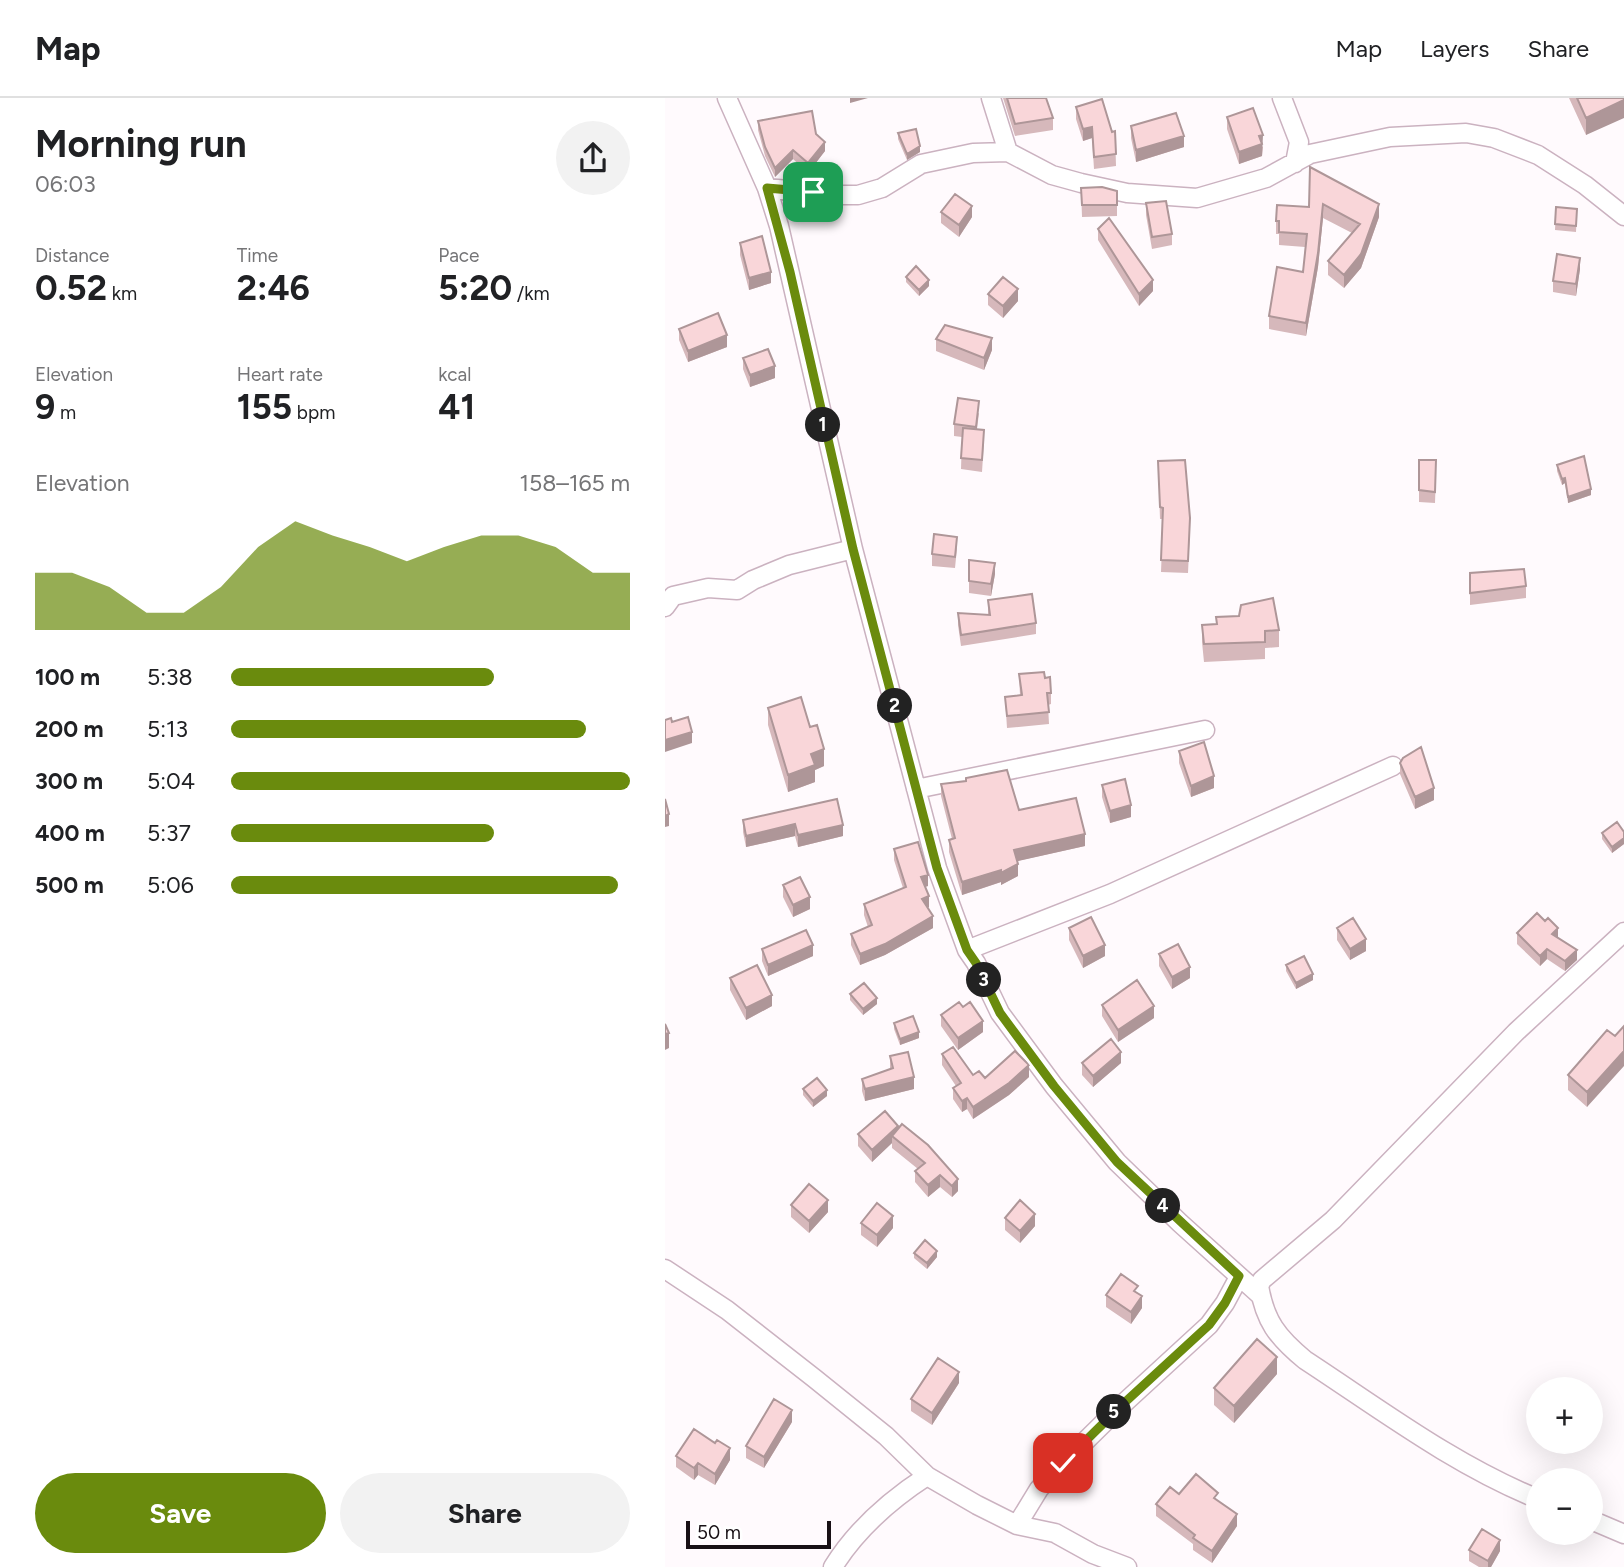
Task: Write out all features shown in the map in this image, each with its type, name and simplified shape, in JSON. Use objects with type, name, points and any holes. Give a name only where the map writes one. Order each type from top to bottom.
[{"type":"street","points":[[727,98],[767,188],[790,272],[853,549],[940,881],[967,950],[1000,1013],[1054,1086],[1117,1162],[1260,1295]]},
{"type":"street","points":[[991,98],[1008,152]]},
{"type":"street","points":[[1282,98],[1299,142],[1295,163]]},
{"type":"street","points":[[767,188],[839,195],[858,194],[882,188],[921,164],[974,153],[1008,152],[1052,175],[1081,183],[1127,193],[1197,198],[1249,185],[1310,154],[1390,137],[1466,133],[1494,138],[1538,155],[1585,185],[1624,216]]},
{"type":"street","points":[[665,607],[673,596],[708,588],[737,590],[789,565],[853,549]]},
{"type":"street","points":[[916,789],[1205,730]]},
{"type":"street","points":[[967,950],[1109,894],[1393,766]]},
{"type":"street","points":[[1526,1493],[1485,1474],[1414,1433],[1305,1360],[1290,1348],[1265,1315],[1259,1286],[1262,1280],[1342,1211],[1516,1032],[1624,932]]},
{"type":"street","points":[[665,1269],[727,1310],[792,1360],[886,1436],[927,1476],[977,1506],[1017,1525],[1055,1534],[1127,1567]]},
{"type":"street","points":[[1017,1525],[1039,1489],[1063,1463],[1209,1325],[1225,1303],[1239,1276]]},
{"type":"street","points":[[833,1567],[842,1552],[865,1526],[907,1489],[927,1476]]},
{"type":"street","points":[[1603,1525],[1624,1534]]},
{"type":"building","points":[[1007,98],[1046,98],[1053,118],[1015,124]]},
{"type":"building","points":[[1577,98],[1624,98],[1624,100],[1586,118]]},
{"type":"building","points":[[1102,99],[1112,132],[1115,131],[1116,154],[1094,157],[1092,127],[1083,129],[1076,107]]},
{"type":"building","points":[[1253,108],[1263,135],[1259,136],[1262,144],[1239,152],[1227,117]]},
{"type":"building","points":[[812,111],[816,134],[825,142],[808,163],[793,150],[775,168],[765,147],[758,121]]},
{"type":"building","points":[[1176,113],[1184,136],[1136,150],[1131,126]]},
{"type":"building","points":[[916,129],[920,146],[907,154],[898,133]]},
{"type":"building","points":[[1310,167],[1379,204],[1361,254],[1344,275],[1328,261],[1360,224],[1323,204],[1306,323],[1269,316],[1277,267],[1303,272],[1307,234],[1279,232],[1279,221],[1276,221],[1277,205],[1309,207]]},
{"type":"building","points":[[1102,187],[1117,191],[1117,205],[1082,205],[1081,188]]},
{"type":"building","points":[[955,194],[972,206],[959,225],[941,212]]},
{"type":"building","points":[[1166,201],[1172,234],[1152,237],[1146,203]]},
{"type":"building","points":[[1556,207],[1577,209],[1576,226],[1555,224]]},
{"type":"building","points":[[1109,218],[1153,280],[1139,294],[1098,229]]},
{"type":"building","points":[[762,236],[771,272],[749,278],[740,243]]},
{"type":"building","points":[[1557,254],[1580,258],[1576,284],[1553,281]]},
{"type":"building","points":[[916,266],[929,280],[919,290],[906,277]]},
{"type":"building","points":[[1003,277],[1018,289],[1003,306],[988,294]]},
{"type":"building","points":[[718,313],[727,335],[688,351],[679,329]]},
{"type":"building","points":[[945,325],[992,338],[984,358],[936,339]]},
{"type":"building","points":[[768,349],[775,366],[750,375],[743,358]]},
{"type":"building","points":[[958,398],[979,401],[976,427],[954,424]]},
{"type":"building","points":[[963,428],[984,430],[982,460],[961,458]]},
{"type":"building","points":[[1584,456],[1591,489],[1568,497],[1565,478],[1562,479],[1557,465]]},
{"type":"building","points":[[1185,460],[1190,518],[1188,561],[1161,560],[1163,508],[1160,507],[1158,461]]},
{"type":"building","points":[[1419,460],[1436,460],[1435,492],[1419,490]]},
{"type":"building","points":[[934,534],[957,537],[955,557],[932,554]]},
{"type":"building","points":[[969,560],[995,563],[991,584],[969,581]]},
{"type":"building","points":[[1524,569],[1526,586],[1470,593],[1470,573]]},
{"type":"building","points":[[1032,594],[1036,623],[961,635],[958,613],[990,615],[988,600]]},
{"type":"building","points":[[1273,598],[1279,630],[1265,631],[1265,642],[1204,644],[1202,625],[1217,624],[1216,617],[1239,616],[1241,605]]},
{"type":"building","points":[[1044,672],[1045,678],[1050,677],[1051,693],[1047,693],[1049,712],[1007,716],[1005,697],[1022,695],[1019,674]]},
{"type":"building","points":[[801,697],[810,727],[817,725],[824,749],[811,754],[815,765],[788,775],[768,708]]},
{"type":"building","points":[[688,717],[692,732],[665,740],[665,720],[671,718],[672,722]]},
{"type":"building","points":[[1204,742],[1214,776],[1191,786],[1179,751]]},
{"type":"building","points":[[1421,747],[1434,788],[1415,797],[1400,763],[1403,758]]},
{"type":"building","points":[[1007,770],[1019,810],[1076,798],[1085,834],[1014,850],[1018,864],[1001,873],[1001,870],[962,882],[949,840],[955,838],[941,784],[966,781],[966,778]]},
{"type":"building","points":[[1125,779],[1131,805],[1110,811],[1102,785]]},
{"type":"building","points":[[665,799],[669,814],[665,816]]},
{"type":"building","points":[[837,799],[843,825],[798,835],[795,824],[746,836],[743,820]]},
{"type":"building","points":[[1617,822],[1624,832],[1624,838],[1612,847],[1602,833]]},
{"type":"building","points":[[918,842],[928,875],[921,877],[929,896],[922,899],[933,916],[885,944],[860,954],[851,934],[872,925],[864,904],[906,887],[894,849]]},
{"type":"building","points":[[800,877],[810,897],[793,905],[783,885]]},
{"type":"building","points":[[1537,913],[1545,921],[1548,918],[1558,928],[1552,934],[1577,950],[1565,961],[1547,949],[1540,956],[1517,933]]},
{"type":"building","points":[[1091,917],[1105,945],[1083,956],[1069,928]]},
{"type":"building","points":[[1353,918],[1366,939],[1350,949],[1337,928]]},
{"type":"building","points":[[806,930],[813,945],[768,965],[762,949]]},
{"type":"building","points":[[1178,944],[1190,967],[1172,977],[1159,954]]},
{"type":"building","points":[[1304,956],[1313,974],[1296,983],[1286,965]]},
{"type":"building","points":[[757,965],[772,995],[746,1008],[730,978]]},
{"type":"building","points":[[1137,980],[1154,1006],[1118,1030],[1102,1005]]},
{"type":"building","points":[[864,983],[877,998],[863,1009],[850,994]]},
{"type":"building","points":[[959,1002],[963,1007],[970,1002],[983,1021],[958,1038],[941,1015]]},
{"type":"building","points":[[913,1016],[919,1032],[900,1039],[894,1023]]},
{"type":"building","points":[[1624,1026],[1624,1051],[1587,1092],[1568,1075],[1607,1030],[1615,1036]]},
{"type":"building","points":[[1111,1039],[1121,1052],[1093,1076],[1082,1063]]},
{"type":"building","points":[[953,1047],[973,1075],[979,1071],[985,1078],[1015,1051],[1029,1065],[1009,1083],[973,1107],[967,1098],[962,1101],[953,1088],[961,1083],[942,1054]]},
{"type":"building","points":[[908,1052],[914,1077],[865,1089],[862,1079],[893,1068],[890,1056]]},
{"type":"building","points":[[817,1078],[827,1090],[813,1101],[803,1089]]},
{"type":"building","points":[[885,1111],[898,1126],[872,1150],[858,1134]]},
{"type":"building","points":[[902,1124],[928,1145],[958,1179],[952,1186],[940,1175],[928,1185],[915,1171],[925,1163],[892,1136]]},
{"type":"building","points":[[809,1184],[828,1200],[809,1221],[791,1205]]},
{"type":"building","points":[[1020,1200],[1035,1214],[1020,1231],[1005,1218]]},
{"type":"building","points":[[877,1203],[893,1216],[877,1235],[861,1223]]},
{"type":"building","points":[[925,1240],[937,1251],[927,1263],[914,1253]]},
{"type":"building","points":[[1121,1274],[1138,1286],[1134,1291],[1142,1296],[1131,1312],[1106,1295]]},
{"type":"building","points":[[1257,1339],[1277,1357],[1234,1406],[1214,1388]]},
{"type":"building","points":[[938,1358],[959,1372],[932,1413],[911,1399]]},
{"type":"building","points":[[774,1399],[792,1410],[764,1457],[746,1446]]},
{"type":"building","points":[[694,1429],[715,1443],[717,1440],[730,1448],[715,1474],[698,1463],[694,1468],[676,1456]]},
{"type":"building","points":[[1196,1474],[1218,1493],[1214,1498],[1237,1514],[1212,1551],[1193,1538],[1195,1535],[1156,1504],[1170,1487],[1179,1494]]},
{"type":"building","points":[[1482,1529],[1500,1540],[1488,1561],[1469,1550]]},
{"type":"route","points":[[813,192],[767,188],[790,272],[853,549],[944,893],[967,950],[1000,1013],[1054,1086],[1117,1162],[1239,1276],[1225,1303],[1209,1325],[1063,1463]]}]
